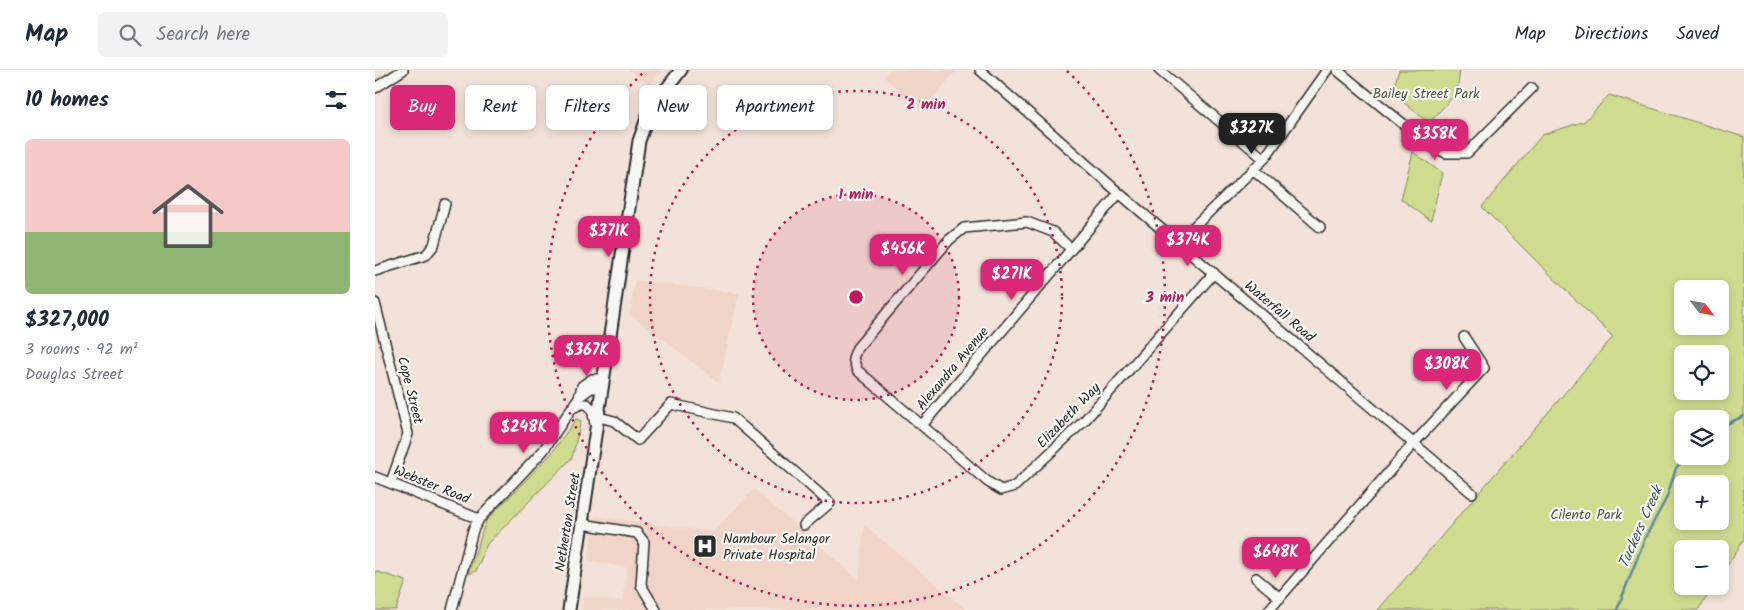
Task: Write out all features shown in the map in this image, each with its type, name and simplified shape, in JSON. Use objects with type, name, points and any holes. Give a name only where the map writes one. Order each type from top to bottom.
[{"type":"main road","name":"Netherton Street","points":[[569,610],[641,131],[653,106],[681,70]]},
{"type":"street","points":[[375,88],[403,70]]},
{"type":"street","name":"Waterfall Road","points":[[980,70],[1119,193],[1473,493]]},
{"type":"street","points":[[1159,70],[1263,159]]},
{"type":"street","points":[[1178,242],[1254,170],[1327,70]]},
{"type":"street","points":[[1337,70],[1429,145],[1446,153],[1467,153],[1532,88]]},
{"type":"street","points":[[1254,170],[1321,227]]},
{"type":"street","name":"Alexandra Avenue","points":[[923,424],[1119,193]]},
{"type":"street","points":[[375,271],[426,254],[434,245],[445,204]]},
{"type":"street","name":"Elizabeth Way","points":[[1071,249],[1053,232],[1040,225],[1027,222],[964,228],[949,240],[857,348],[853,358],[857,370],[923,424],[988,482],[1001,490],[1015,486],[1084,421],[1214,274]]},
{"type":"street","name":"Cope Street","points":[[375,303],[408,434],[391,482]]},
{"type":"street","points":[[1269,610],[1414,443],[1484,368],[1464,337]]},
{"type":"street","points":[[451,610],[473,530],[479,519],[537,457],[579,396],[603,383]]},
{"type":"street","points":[[571,410],[581,404],[589,406],[597,430]]},
{"type":"street","points":[[599,416],[614,421],[638,440],[671,404],[733,418],[830,503],[804,525]]},
{"type":"street","name":"Webster Road","points":[[375,477],[479,519]]},
{"type":"street","points":[[582,524],[637,533],[644,542],[641,585],[656,610]]},
{"type":"street","points":[[1256,578],[1280,598]]},
{"type":"shaded area","points":[[629,70],[662,70],[649,85]]},
{"type":"shaded area","points":[[890,70],[957,70],[922,111],[884,77]]},
{"type":"shaded area","points":[[635,280],[739,293],[719,383],[630,314]]},
{"type":"shaded area","name":"Nambour Selangor Private Hospital","points":[[754,489],[859,580],[864,525],[967,610],[582,610],[583,596],[622,602],[627,568],[588,560],[595,516],[713,532]]},
{"type":"green space","name":"Bailey Street Park","points":[[1399,70],[1460,70],[1457,92],[1429,123],[1392,93]]},
{"type":"green space","name":"Cilento Park","points":[[1609,95],[1744,137],[1744,539],[1729,563],[1729,540],[1674,540],[1674,595],[1708,595],[1698,610],[1378,610],[1613,337],[1482,207],[1542,135],[1585,121]]},
{"type":"green space","points":[[1413,152],[1442,173],[1431,221],[1401,199]]},
{"type":"green space","points":[[576,419],[581,421],[572,458],[487,544],[476,571],[468,574],[486,521],[551,454]]},
{"type":"green space","points":[[375,571],[406,581],[396,610],[375,610]]},
{"type":"waterway","name":"Tuckers Creek","points":[[1729,423],[1744,416]]},
{"type":"waterway","name":"Tuckers Creek","points":[[1617,610],[1645,538],[1667,497],[1676,468],[1679,465]]},
{"type":"place","name":"Nambour Selangor Private Hospital","points":[[705,546]]}]
